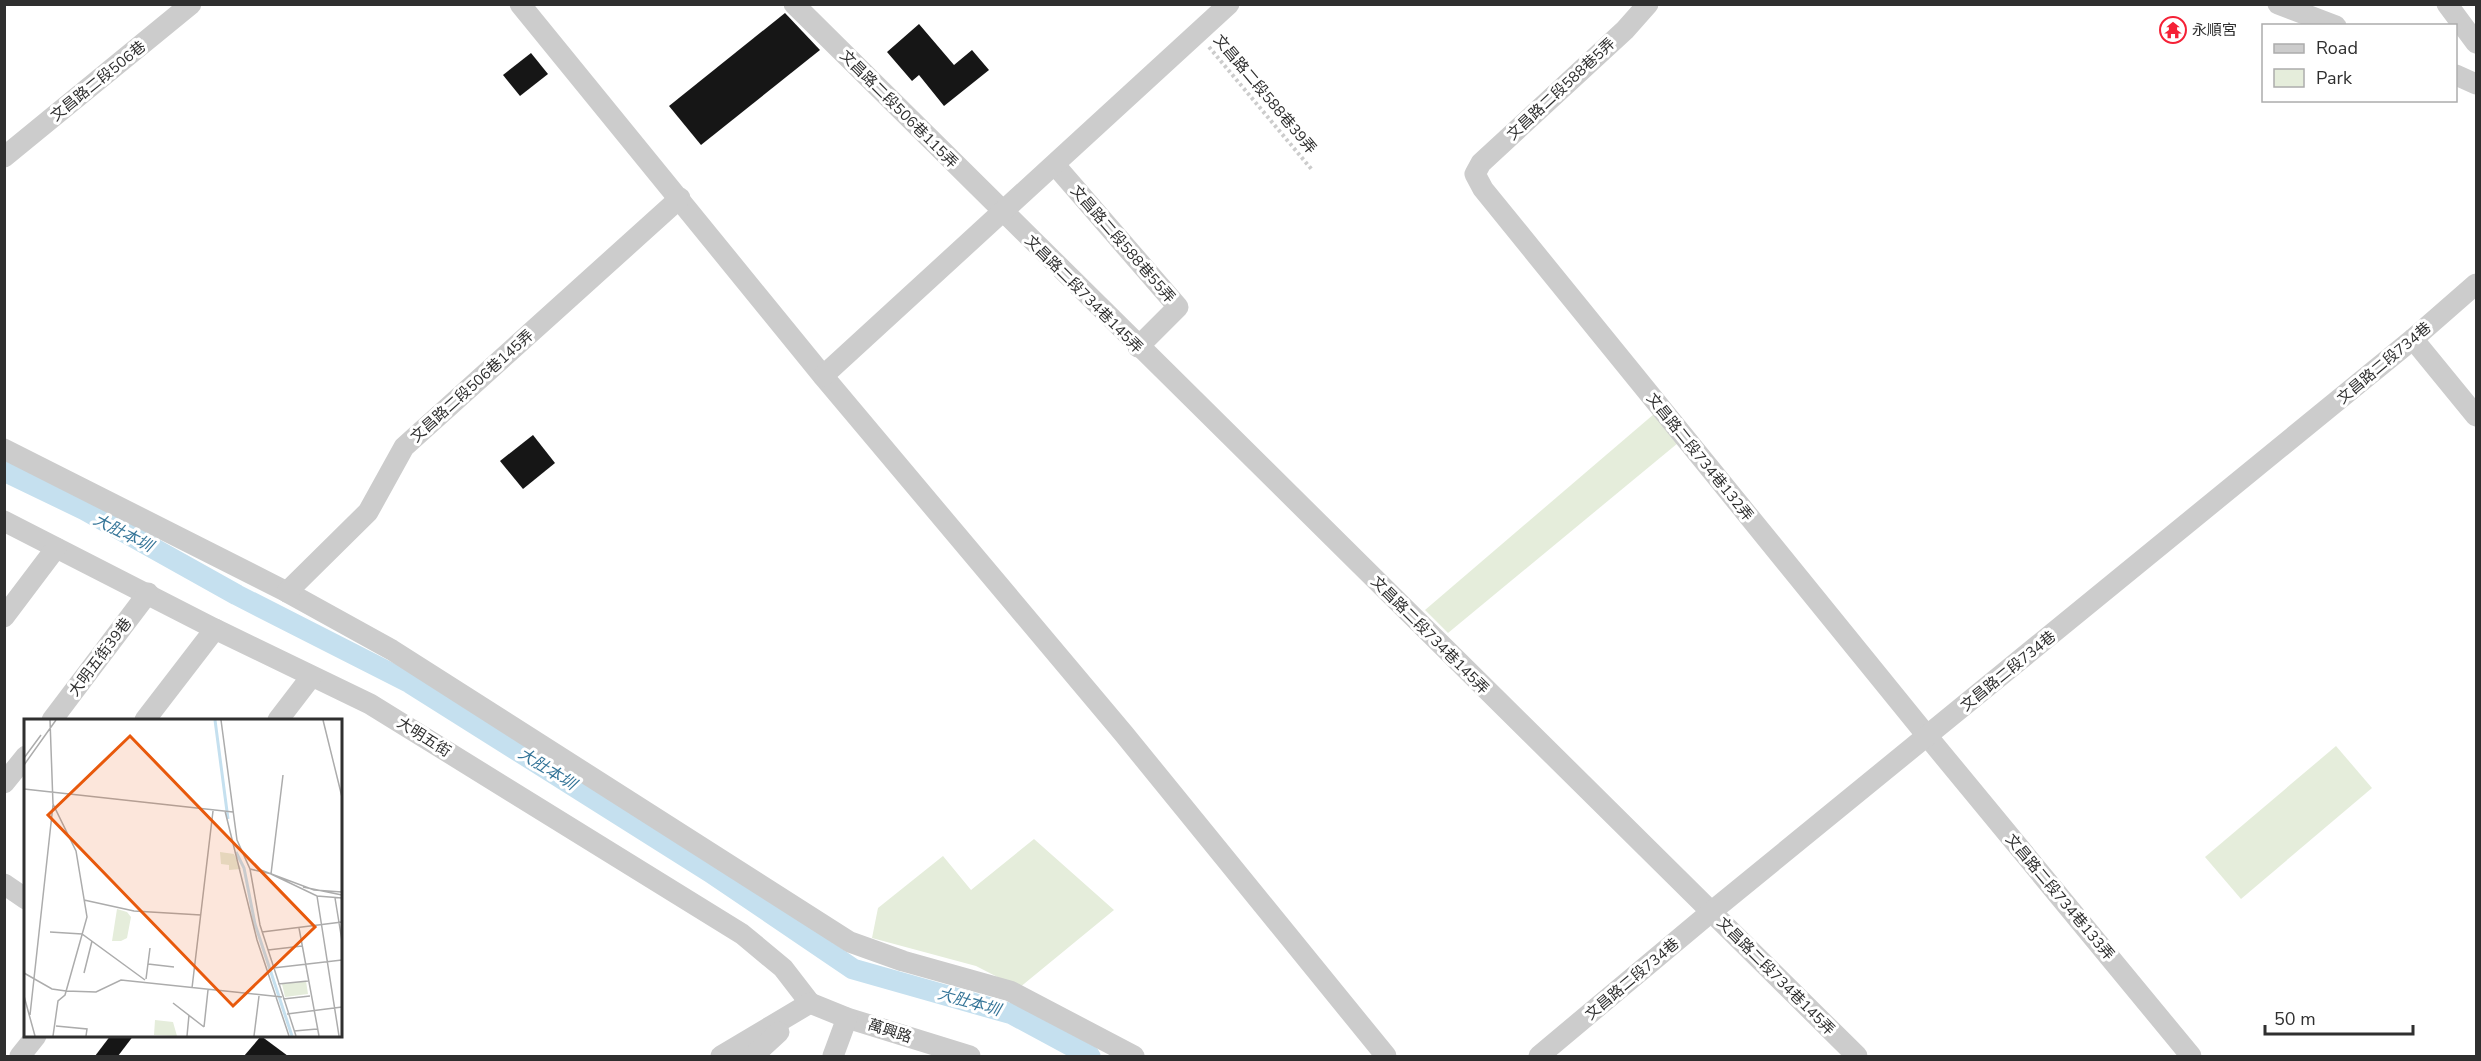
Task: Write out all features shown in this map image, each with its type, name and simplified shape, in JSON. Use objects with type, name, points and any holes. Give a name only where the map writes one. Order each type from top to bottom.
[{"type":"street","name":"文昌路二段506巷","points":[[4,157],[191,4]]},
{"type":"street","points":[[520,4],[823,376],[1124,734],[1386,1056]]},
{"type":"street","name":"文昌路二段506巷115弄","points":[[794,4],[1003,213]]},
{"type":"street","points":[[823,376],[1229,4]]},
{"type":"street","name":"文昌路二段588巷5弄","points":[[1475,174],[1481,163],[1625,30],[1648,4]]},
{"type":"street","points":[[2278,4],[2331,24]]},
{"type":"street","points":[[2447,4],[2476,43]]},
{"type":"street","points":[[2457,75],[2476,84]]},
{"type":"street","name":"文昌路二段588巷55弄","points":[[1055,165],[1178,307],[1138,347]]},
{"type":"street","name":"文昌路二段734巷132弄","points":[[1475,174],[1483,189],[1928,737]]},
{"type":"street","name":"文昌路二段506巷145弄","points":[[287,592],[368,512],[404,447],[680,198]]},
{"type":"street","name":"文昌路二段734巷145弄","points":[[1003,213],[1857,1056]]},
{"type":"street","name":"文昌路二段734巷","points":[[1539,1056],[1711,912],[2414,339],[2476,284]]},
{"type":"street","points":[[2414,339],[2476,416]]},
{"type":"street","points":[[4,449],[287,592],[392,650],[850,942],[903,961],[1010,991],[1134,1056]]},
{"type":"street","name":"大明五街","points":[[4,521],[215,629],[369,704],[742,934],[783,968],[810,1003]]},
{"type":"street","points":[[4,617],[56,549]]},
{"type":"street","name":"大明五街39巷","points":[[53,719],[148,594]]},
{"type":"street","points":[[146,719],[215,629]]},
{"type":"street","points":[[279,719],[311,677]]},
{"type":"street","name":"文昌路二段734巷133弄","points":[[1928,737],[2191,1056]]},
{"type":"street","points":[[4,783],[24,758]]},
{"type":"street","points":[[4,884],[24,898]]},
{"type":"street","points":[[721,1056],[810,1003]]},
{"type":"street","points":[[753,1056],[810,1003]]},
{"type":"street","name":"萬興路","points":[[810,1003],[847,1018],[970,1056]]},
{"type":"street","points":[[833,1056],[847,1018]]},
{"type":"street","points":[[20,1056],[34,1037]]},
{"type":"path","name":"文昌路二段588巷39弄","points":[[1198,33],[1313,171]]},
{"type":"green space","points":[[1654,414],[1678,443],[1448,633],[1425,610]]},
{"type":"green space","points":[[2336,746],[2372,788],[2241,899],[2205,857]]},
{"type":"green space","points":[[1034,839],[1114,910],[1019,988],[976,966],[872,938],[878,908],[943,856],[971,890]]},
{"type":"building","points":[[785,13],[820,50],[701,145],[669,106]]},
{"type":"building","points":[[919,24],[954,65],[972,50],[989,70],[944,106],[919,75],[912,81],[887,52]]},
{"type":"building","points":[[531,53],[548,74],[520,96],[503,75]]},
{"type":"building","points":[[533,435],[555,463],[523,489],[500,461]]},
{"type":"building","points":[[109,1037],[132,1037],[118,1056],[95,1056]]},
{"type":"building","points":[[262,1037],[288,1056],[244,1056]]},
{"type":"waterway","name":"大肚本圳","points":[[4,471],[85,510],[237,595],[410,683],[710,872],[853,969],[1012,1014],[1090,1056]]},
{"type":"place","name":"永順宮","points":[[2173,30]]}]
